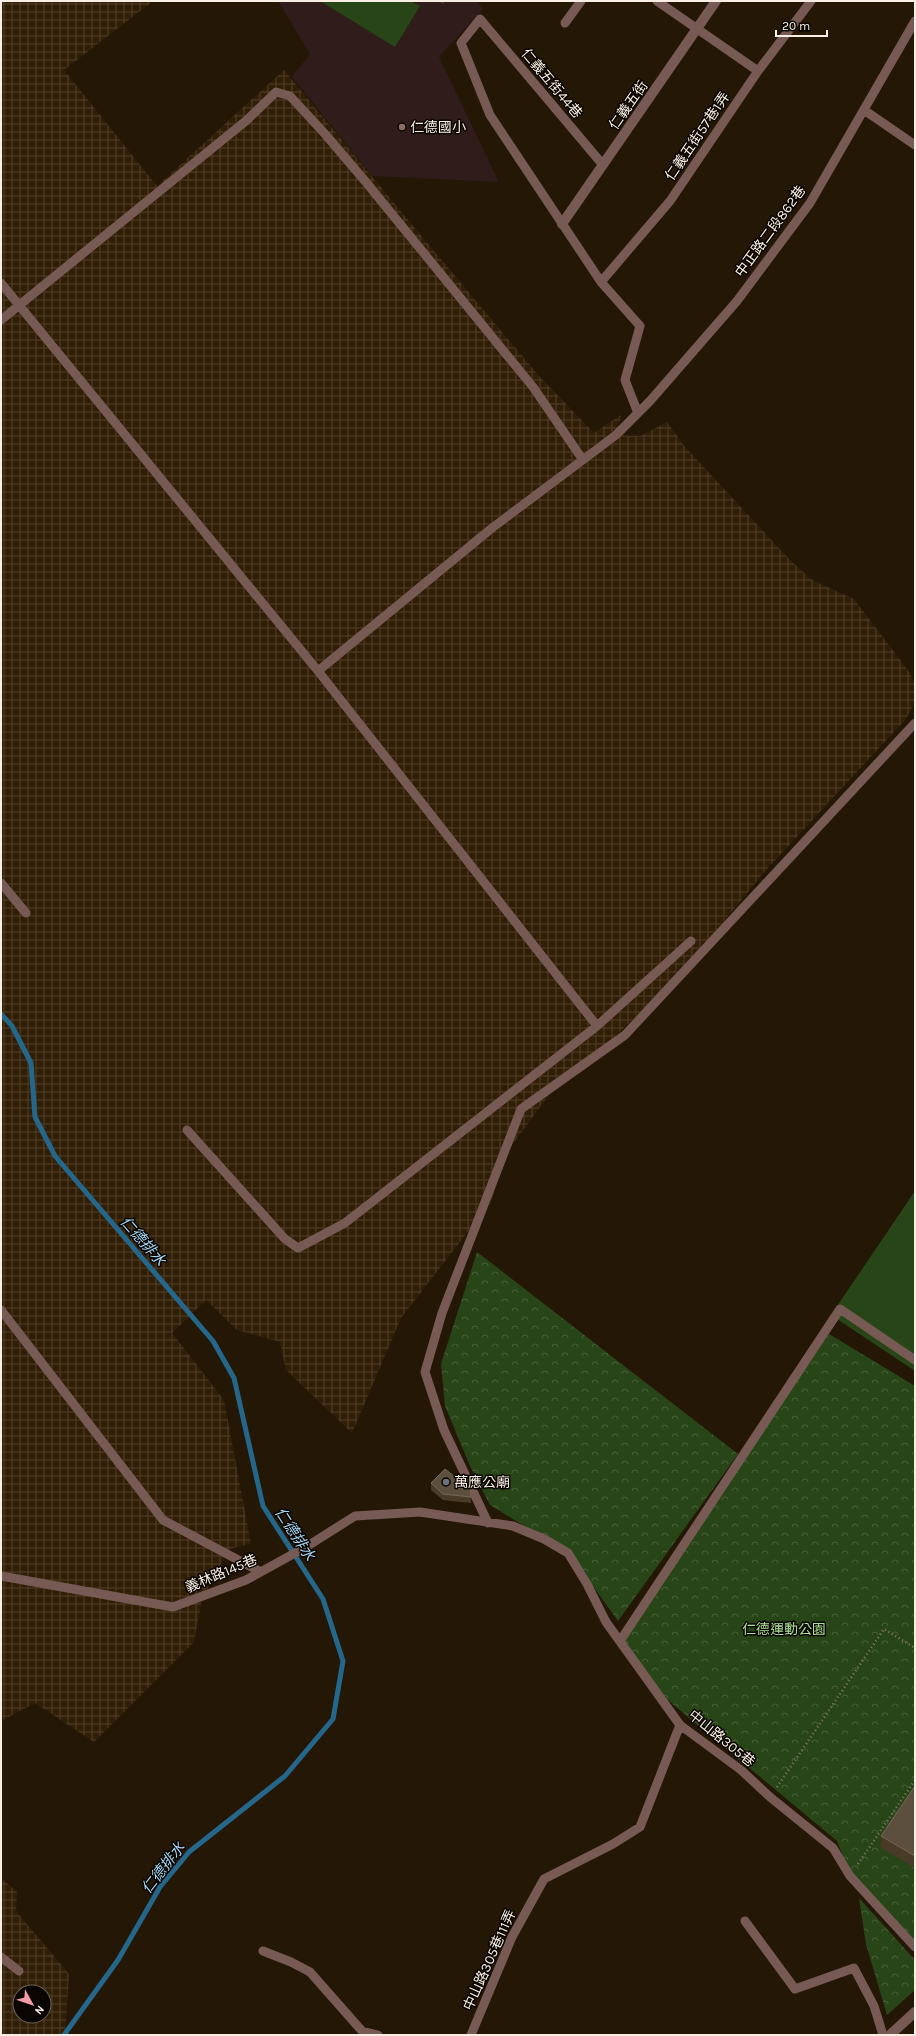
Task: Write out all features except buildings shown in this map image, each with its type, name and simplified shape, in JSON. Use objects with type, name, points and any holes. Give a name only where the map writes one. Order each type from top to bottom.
[{"type":"street","name":"仁義五街","points":[[562,224],[716,1]]},
{"type":"street","points":[[890,2035],[915,2012]]},
{"type":"lane","points":[[565,23],[581,1]]},
{"type":"lane","points":[[657,1],[758,71]]},
{"type":"lane","name":"仁義五街57巷1弄","points":[[601,282],[670,201],[758,71],[811,1]]},
{"type":"lane","name":"仁義五街44巷","points":[[562,224],[490,115],[461,43],[480,19],[603,165]]},
{"type":"lane","name":"中正路二段862巷","points":[[318,671],[492,528],[616,435],[638,413],[738,301],[810,203],[915,21]]},
{"type":"lane","points":[[1,320],[247,120],[276,92],[290,96],[360,175],[533,387],[583,460]]},
{"type":"lane","points":[[864,110],[915,145]]},
{"type":"lane","points":[[562,224],[601,282],[640,326],[626,380],[638,413]]},
{"type":"lane","points":[[1,283],[318,671],[597,1026]]},
{"type":"lane","points":[[488,1523],[444,1430],[425,1372],[442,1313],[521,1109],[625,1035],[915,723]]},
{"type":"lane","points":[[1,882],[26,913]]},
{"type":"lane","points":[[187,1130],[285,1239],[298,1248],[345,1222],[597,1026],[692,941]]},
{"type":"lane","points":[[620,1641],[840,1309],[915,1360]]},
{"type":"lane","points":[[1,1310],[163,1520],[261,1572]]},
{"type":"lane","name":"義林路145巷","points":[[1,1576],[174,1607],[246,1580],[301,1550],[355,1516],[420,1512],[488,1523]]},
{"type":"lane","name":"中山路305巷","points":[[488,1523],[513,1526],[544,1539],[568,1553],[587,1584],[606,1622],[680,1725],[741,1770],[770,1797],[833,1848],[850,1876],[915,1947]]},
{"type":"lane","name":"中山路305巷111弄","points":[[471,2035],[512,1937],[544,1879],[613,1844],[640,1827],[680,1725]]},
{"type":"lane","points":[[746,1921],[795,1989],[854,1968],[874,2006],[883,2035]]},
{"type":"lane","points":[[264,1950],[310,1972],[362,2031],[378,2035]]},
{"type":"lane","points":[[1,1957],[19,1971]]},
{"type":"path","points":[[770,1797],[884,1629],[915,1648]]},
{"type":"path","points":[[850,1876],[915,1780]]},
{"type":"shaded area","points":[[1,1],[153,1],[64,70],[157,186],[284,70],[539,376],[594,433],[621,415],[616,435],[640,436],[667,422],[685,447],[790,560],[812,580],[854,599],[910,673],[915,684],[915,702],[906,719],[766,870],[682,972],[597,1054],[552,1091],[504,1156],[491,1202],[401,1318],[352,1433],[286,1370],[280,1342],[237,1330],[206,1300],[172,1333],[224,1400],[251,1544],[229,1549],[202,1599],[194,1642],[94,1742],[35,1703],[1,1721]]},
{"type":"shaded area","name":"仁德國小","points":[[278,1],[479,1],[478,3],[483,9],[439,57],[499,182],[372,176],[292,77],[310,54]]},
{"type":"shaded area","points":[[1,1878],[17,1892],[16,1911],[69,1974],[65,2035],[1,2035]]},
{"type":"green space","points":[[320,1],[411,1],[420,6],[395,47]]},
{"type":"green space","points":[[915,1191],[915,1371],[831,1315]]},
{"type":"green space","points":[[477,1252],[738,1454],[618,1621],[570,1554],[490,1505],[470,1466],[445,1406],[441,1364]]},
{"type":"green space","name":"仁德運動公園","points":[[829,1334],[915,1386],[915,1951],[854,1884],[837,1841],[657,1691],[621,1636]]},
{"type":"green space","points":[[859,1898],[915,1960],[915,1990],[887,2015],[866,1944]]},
{"type":"waterway","name":"仁德排水","points":[[1,1014],[12,1026],[31,1063],[35,1117],[55,1156],[213,1341],[234,1378],[263,1506],[323,1599],[343,1661],[333,1719],[285,1776],[189,1852],[160,1887],[118,1960],[64,2035]]},
{"type":"place","name":"仁德國小","points":[[402,127]]},
{"type":"place","name":"萬應公廟","points":[[446,1482]]}]
